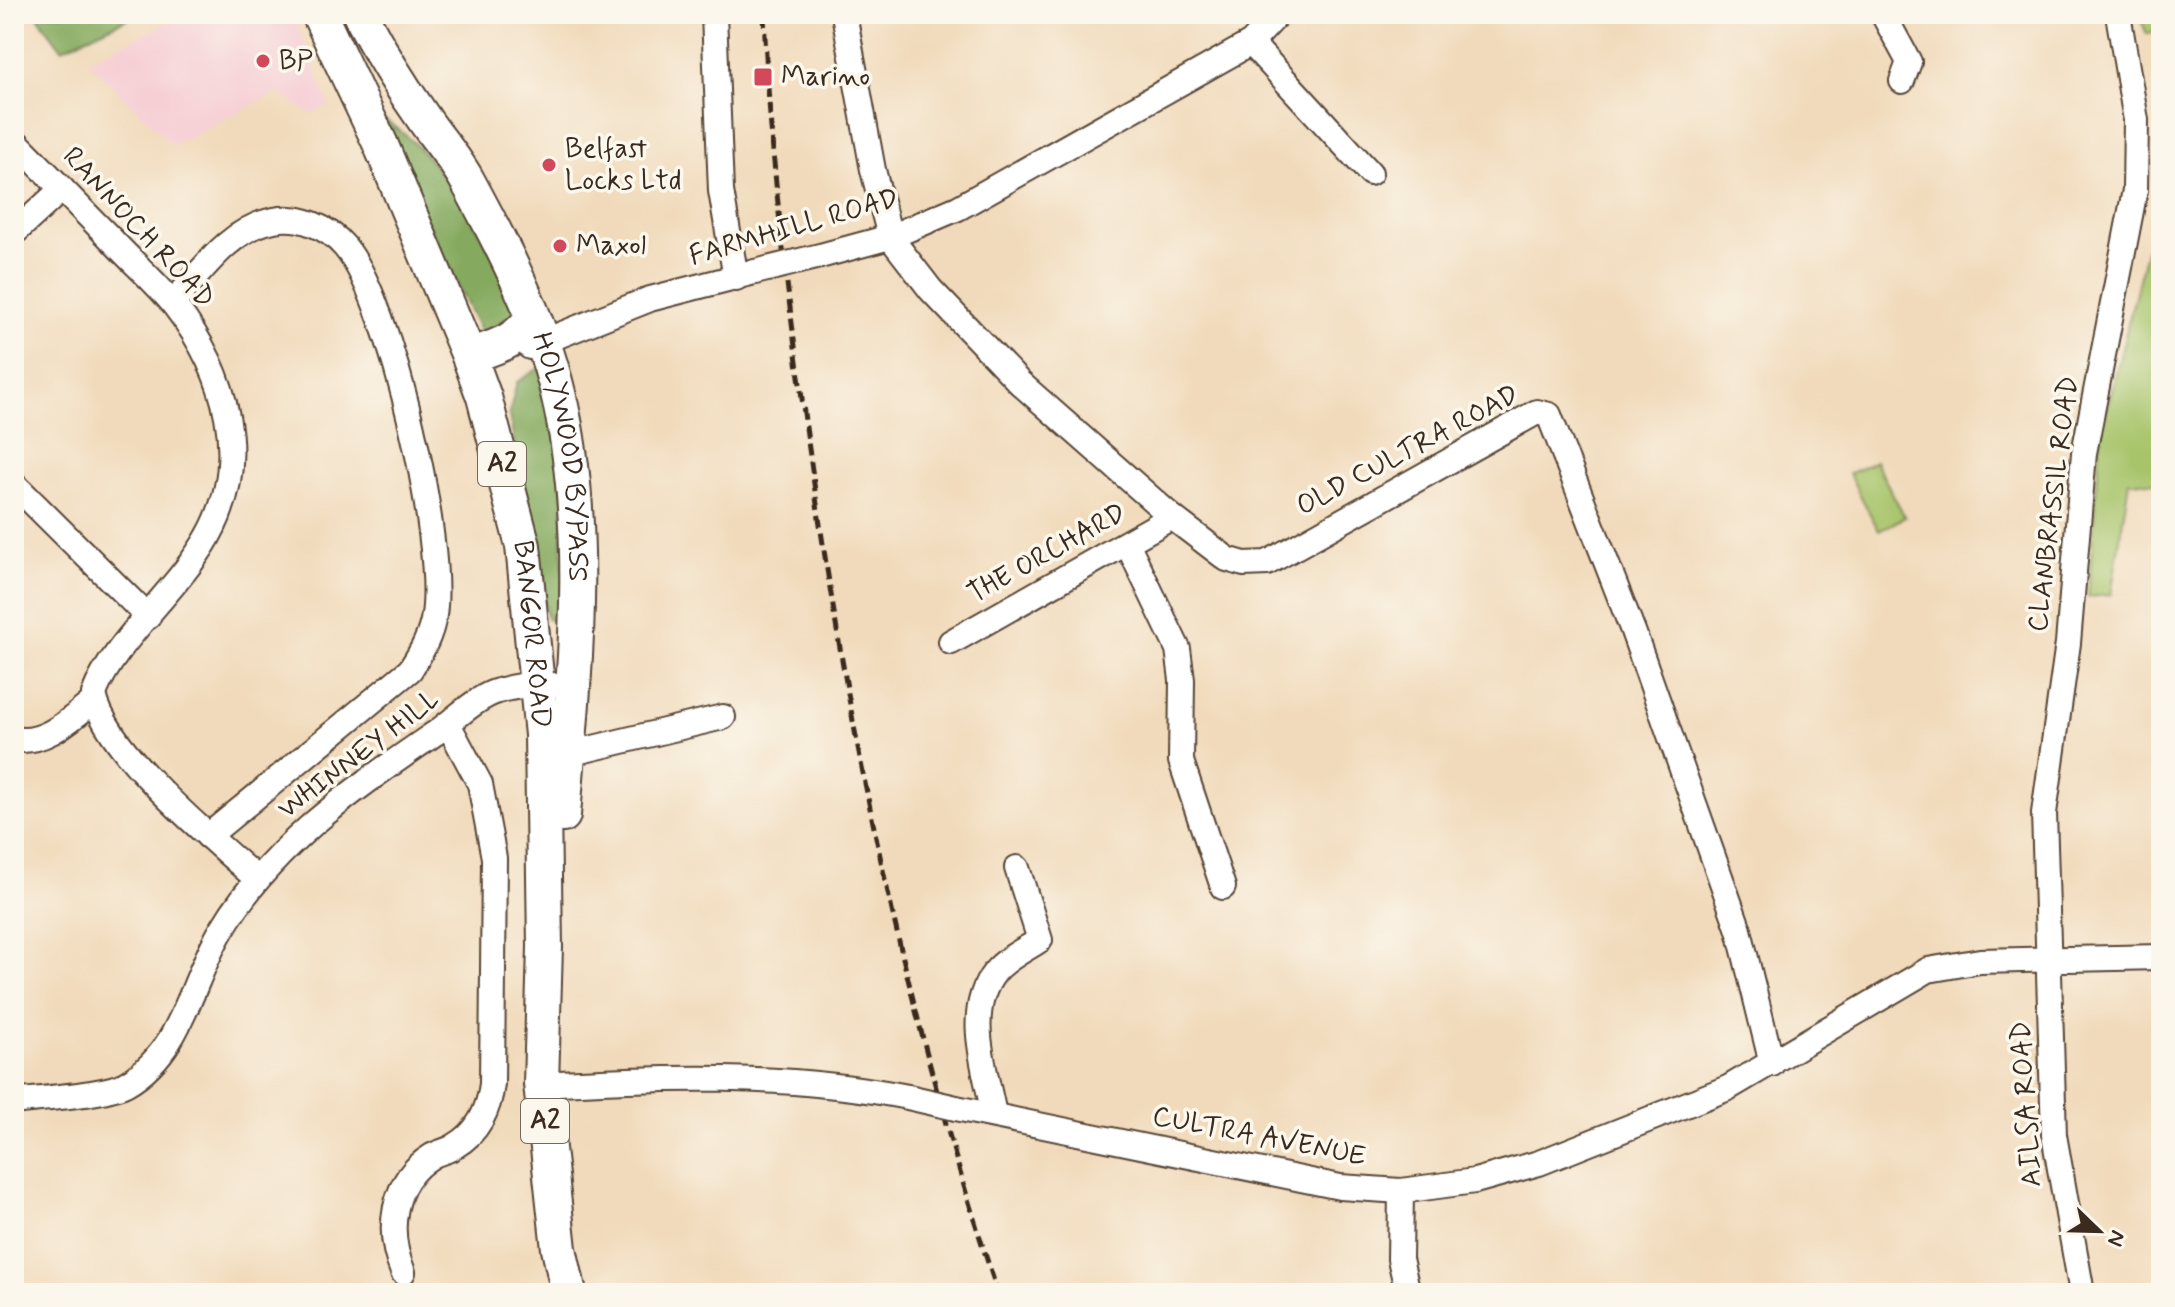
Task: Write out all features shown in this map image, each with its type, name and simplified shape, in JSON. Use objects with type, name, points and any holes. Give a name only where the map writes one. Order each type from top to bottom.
[{"type":"highway","name":"BANGOR ROAD","points":[[319,14],[380,143],[484,397],[523,546],[554,689],[542,735],[545,947],[541,1084],[559,1249],[569,1293]]},
{"type":"highway","name":"HOLYWOOD BYPASS","points":[[362,15],[424,118],[466,178],[537,330],[558,393],[571,470],[576,548],[574,635],[554,689],[568,754],[561,842],[545,947]]},
{"type":"highway","points":[[472,363],[524,332],[537,330]]},
{"type":"street","points":[[714,14],[721,191],[746,275]]},
{"type":"street","points":[[844,14],[873,170],[890,237]]},
{"type":"street","name":"FARMHILL ROAD","points":[[537,330],[890,237],[1016,177],[1251,43],[1278,14]]},
{"type":"street","points":[[1883,14],[1909,62],[1902,81]]},
{"type":"street","name":"CLANBRASSIL ROAD","points":[[2050,958],[2044,813],[2068,643],[2084,453],[2135,190],[2136,120],[2118,14]]},
{"type":"street","points":[[1251,43],[1370,173]]},
{"type":"street","name":"RANNOCH ROAD","points":[[14,140],[173,303],[203,348],[228,409],[231,452],[224,496],[208,537],[98,684],[95,700]]},
{"type":"street","points":[[14,233],[62,189]]},
{"type":"street","points":[[173,303],[220,251],[254,227],[291,219],[316,225],[338,239],[362,275],[391,352],[415,449],[436,559],[434,616],[425,646],[410,670],[208,836]]},
{"type":"street","name":"OLD CULTRA ROAD","points":[[890,237],[978,343],[1172,517],[1227,559],[1244,564],[1267,563],[1537,412],[1549,415],[1638,645],[1734,916],[1772,1064]]},
{"type":"street","points":[[14,484],[148,617]]},
{"type":"street","name":"THE ORCHARD","points":[[951,642],[1128,545],[1172,517]]},
{"type":"street","points":[[1128,545],[1178,649],[1182,680],[1181,761],[1223,887]]},
{"type":"street","name":"WHINNEY HILL","points":[[14,1102],[103,1090],[125,1084],[149,1066],[171,1042],[220,932],[257,879],[284,849],[344,798],[495,692],[554,689]]},
{"type":"street","points":[[14,739],[29,740],[54,730],[95,700],[108,724],[140,766],[208,836],[257,879]]},
{"type":"street","points":[[568,754],[723,717]]},
{"type":"street","points":[[403,1272],[392,1230],[402,1192],[424,1163],[453,1148],[473,1132],[486,1110],[492,1084],[494,858],[480,784],[448,724]]},
{"type":"street","points":[[994,1115],[978,1028],[980,998],[995,970],[1040,940],[1017,868]]},
{"type":"street","name":"CULTRA AVENUE","points":[[541,1084],[680,1076],[816,1083],[908,1097],[1340,1187],[1401,1191],[1475,1181],[1539,1163],[1728,1088],[1928,970],[1980,961],[2161,957]]},
{"type":"street","name":"AILSA ROAD","points":[[2050,958],[2054,1135],[2082,1293]]},
{"type":"street","points":[[1401,1191],[1400,1259],[1408,1293]]},
{"type":"shaded area","points":[[186,14],[293,14],[329,105],[311,114],[278,92],[173,145],[87,61]]},
{"type":"green space","points":[[36,14],[137,14],[62,49]]},
{"type":"green space","points":[[2138,14],[2161,14],[2161,32],[2147,34]]},
{"type":"green space","points":[[375,115],[398,129],[441,173],[478,229],[522,310],[481,333]]},
{"type":"green space","points":[[2149,239],[2161,241],[2161,483],[2129,481],[2111,595],[2088,597],[2101,434]]},
{"type":"green space","points":[[541,367],[563,464],[562,628],[547,618],[509,415],[517,382]]},
{"type":"green space","points":[[1875,461],[1905,517],[1879,531],[1849,474]]},
{"type":"railway","points":[[764,14],[771,127],[788,295],[844,673],[910,986],[936,1089],[998,1293]]},
{"type":"place","name":"BP","points":[[263,61]]},
{"type":"place","name":"Marino","points":[[763,77]]},
{"type":"place","name":"Belfast Locks Ltd","points":[[549,165]]},
{"type":"place","name":"Maxol","points":[[560,246]]}]
